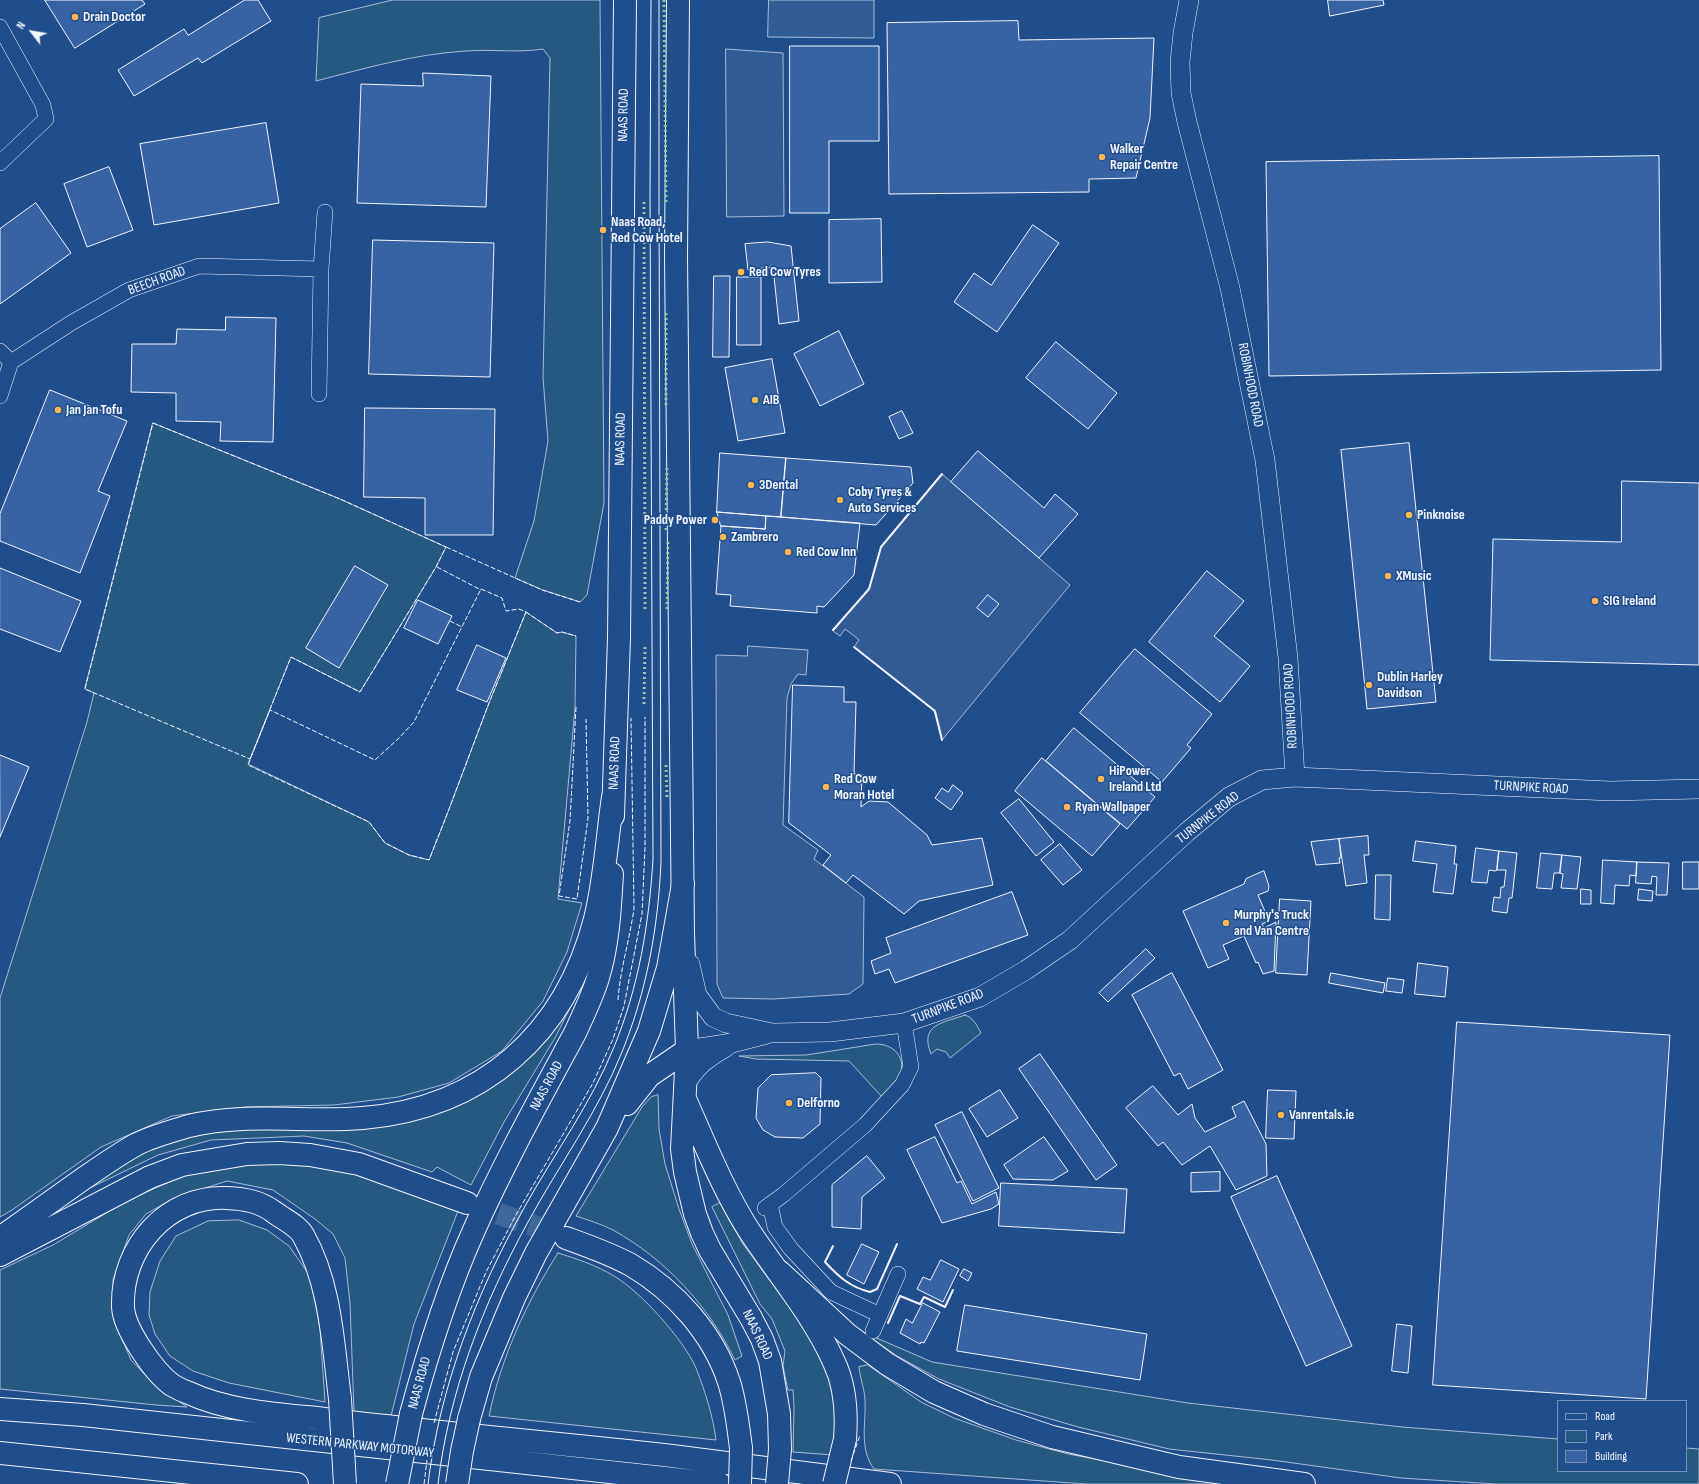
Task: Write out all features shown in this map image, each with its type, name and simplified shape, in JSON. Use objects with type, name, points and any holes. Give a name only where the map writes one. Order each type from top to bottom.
[{"type":"main road","name":"NAAS ROAD","points":[[397,1484],[411,1414],[426,1359],[440,1316],[473,1231],[503,1168],[575,1033],[597,981],[608,931],[612,876],[613,797],[619,638],[625,0]]},
{"type":"main road","name":"NAAS ROAD","points":[[678,0],[676,257],[683,933],[687,1050],[682,1149],[685,1172],[695,1214],[710,1250],[751,1318],[762,1339],[770,1361],[779,1414],[780,1448],[777,1484]]},
{"type":"main road","points":[[0,1238],[118,1155],[139,1143],[168,1132],[219,1121],[261,1118],[363,1118],[392,1114],[434,1104],[457,1095],[494,1073],[529,1044],[562,999],[574,975],[594,920],[603,877],[613,797]]},
{"type":"main road","points":[[457,1484],[469,1419],[481,1377],[514,1298],[536,1252],[607,1128],[649,1031],[660,999],[668,968],[683,884]]},
{"type":"main road","points":[[607,1128],[649,1076],[687,1050]]},
{"type":"main road","points":[[685,1092],[709,1153],[733,1201],[750,1231],[780,1272],[819,1334],[834,1362],[841,1384],[846,1420],[845,1439],[834,1484]]},
{"type":"main road","points":[[0,1255],[150,1177],[182,1165],[219,1157],[279,1153],[310,1155],[359,1164],[467,1202]]},
{"type":"main road","points":[[345,1484],[340,1399],[328,1308],[319,1271],[301,1232],[261,1203],[234,1199],[212,1197],[185,1205],[164,1216],[145,1237],[132,1259],[125,1284],[123,1310],[136,1342],[150,1364],[172,1385],[203,1400],[238,1408],[279,1414],[477,1437],[672,1456],[890,1484]]},
{"type":"main road","points":[[566,1238],[630,1265],[647,1276],[674,1297],[697,1323],[716,1353],[728,1382],[737,1416],[741,1448],[740,1484]]},
{"type":"main road","points":[[780,1272],[847,1334],[887,1364],[934,1392],[984,1414],[1052,1437],[1179,1467],[1304,1484]]},
{"type":"main road","name":"WESTERN PARKWAY MOTORWAY","points":[[0,1410],[83,1415],[720,1484]]},
{"type":"main road","points":[[0,1454],[297,1484]]},
{"type":"main road","points":[[0,1458],[163,1484]]},
{"type":"street","name":"ROBINHOOD ROAD","points":[[1189,0],[1180,62],[1181,93],[1187,122],[1230,288],[1265,460],[1288,658],[1295,777]]},
{"type":"street","points":[[0,27],[43,106],[46,119],[0,163]]},
{"type":"street","points":[[319,394],[321,269],[325,212]]},
{"type":"street","name":"BEECH ROAD","points":[[5,357],[71,323],[129,290],[199,266],[321,269]]},
{"type":"street","points":[[0,396],[5,357]]},
{"type":"street","name":"TURNPIKE ROAD","points":[[772,1033],[830,1032],[904,1023],[980,997],[1026,970],[1070,940],[1187,832],[1229,797],[1262,780],[1295,777],[1610,791],[1699,789]]},
{"type":"street","points":[[683,933],[697,995],[713,1017],[726,1023],[772,1033]]},
{"type":"street","points":[[880,1315],[831,1292],[791,1249],[775,1227],[768,1206],[865,1125],[902,1085],[911,1067],[904,1023]]},
{"type":"street","points":[[687,1050],[732,1043],[772,1033]]},
{"type":"street","points":[[685,1092],[696,1068],[709,1057],[732,1043]]},
{"type":"street","points":[[873,1331],[898,1274]]},
{"type":"green space","points":[[393,0],[600,0],[604,503],[587,595],[580,602],[543,590],[515,578],[534,521],[548,441],[543,378],[550,58],[543,49],[524,51],[476,51],[447,53],[409,58],[316,81],[319,18]]},
{"type":"green space","points":[[153,423],[340,499],[446,547],[436,567],[360,692],[291,657],[248,764],[369,822],[385,843],[409,855],[429,860],[489,703],[526,612],[557,633],[562,632],[576,636],[575,708],[558,899],[582,903],[567,952],[543,1001],[502,1051],[449,1083],[398,1097],[334,1105],[245,1107],[172,1116],[101,1147],[0,1217],[0,998],[87,722],[94,693],[85,689]]},
{"type":"green space","points":[[577,994],[555,1038],[504,1122],[471,1185],[437,1167],[432,1172],[347,1143],[304,1136],[211,1140],[158,1155],[65,1200],[157,1144],[200,1133],[258,1128],[339,1128],[389,1126],[457,1106],[496,1083]]},
{"type":"green space","points":[[965,1015],[973,1020],[981,1033],[950,1058],[946,1052],[937,1049],[931,1054],[928,1044],[928,1036],[935,1026]]},
{"type":"green space","points":[[876,1044],[890,1047],[895,1051],[899,1055],[902,1067],[897,1081],[883,1098],[849,1061],[756,1059],[739,1056],[806,1055]]},
{"type":"green space","points":[[658,1095],[659,1129],[665,1164],[692,1244],[728,1315],[742,1356],[735,1360],[712,1321],[699,1303],[668,1270],[650,1255],[613,1230],[576,1216],[642,1107],[651,1097]]},
{"type":"green space","points":[[247,1163],[303,1163],[350,1170],[458,1211],[414,1324],[391,1416],[354,1412],[350,1303],[345,1258],[333,1234],[315,1219],[273,1190],[227,1181],[174,1198],[146,1214],[129,1235],[113,1280],[115,1322],[131,1360],[152,1382],[187,1407],[0,1389],[0,1270],[53,1245],[128,1200],[188,1174]]},
{"type":"green space","points":[[720,1203],[743,1244],[817,1345],[830,1377],[837,1422],[833,1455],[793,1452],[793,1390],[788,1390],[783,1366],[785,1351],[772,1319],[760,1304],[712,1207]]},
{"type":"green space","points":[[239,1220],[267,1230],[289,1246],[310,1276],[320,1329],[325,1402],[229,1383],[193,1371],[170,1356],[155,1334],[149,1315],[150,1292],[160,1261],[176,1236],[208,1221]]},
{"type":"green space","points":[[558,1253],[579,1260],[614,1276],[648,1304],[672,1331],[682,1344],[696,1368],[713,1422],[716,1440],[489,1416],[500,1373],[516,1332],[535,1291]]},
{"type":"green space","points":[[872,1336],[932,1362],[1188,1403],[1402,1427],[1557,1439],[1557,1472],[1687,1472],[1687,1448],[1699,1449],[1699,1484],[1495,1484],[1401,1478],[1272,1460],[1169,1449],[1078,1427],[1010,1407],[939,1379],[897,1356],[871,1338]]},
{"type":"green space","points":[[868,1365],[921,1402],[954,1418],[1016,1440],[1068,1454],[1211,1480],[1217,1484],[1086,1484],[874,1469],[866,1453],[864,1436],[865,1397],[859,1367]]},
{"type":"shaded area","points":[[769,0],[874,0],[874,38],[768,37]]},
{"type":"shaded area","points":[[726,49],[783,53],[784,216],[727,217]]},
{"type":"shaded area","points":[[942,474],[1070,585],[942,740],[934,711],[854,647],[859,640],[853,635],[845,629],[840,636],[833,631],[869,589],[881,547]]},
{"type":"shaded area","points":[[748,646],[808,650],[806,675],[798,674],[791,684],[787,698],[783,825],[818,850],[814,859],[864,897],[863,984],[849,994],[773,999],[723,998],[717,984],[716,655],[747,656]]},
{"type":"building","points":[[45,0],[142,0],[145,4],[75,48]]},
{"type":"building","points":[[245,0],[258,0],[271,21],[202,63],[198,58],[134,96],[118,70],[184,29],[188,35]]},
{"type":"building","points":[[1328,0],[1383,0],[1384,5],[1330,16]]},
{"type":"building","points":[[1018,21],[1019,40],[1154,38],[1150,118],[1136,178],[1089,179],[1089,192],[889,194],[887,23]]},
{"type":"building","points":[[790,46],[879,46],[879,141],[829,141],[829,213],[790,213]]},
{"type":"building","points":[[423,73],[491,76],[486,207],[357,203],[361,84],[423,86]]},
{"type":"building","points":[[266,123],[279,203],[154,225],[140,144]]},
{"type":"building","points":[[1659,156],[1661,370],[1269,376],[1266,162]]},
{"type":"building","points":[[109,167],[133,230],[87,247],[64,184]]},
{"type":"building","points":[[36,203],[71,253],[0,304],[0,229]]},
{"type":"building","points":[[881,219],[882,282],[829,283],[829,220]]},
{"type":"building","points":[[1033,225],[1059,243],[997,332],[954,302],[974,273],[991,285]]},
{"type":"building","points":[[373,240],[494,243],[490,377],[369,374]]},
{"type":"building","points":[[768,242],[791,246],[799,321],[779,324],[773,267],[748,270],[745,244]]},
{"type":"building","points":[[714,276],[730,276],[729,357],[713,357]]},
{"type":"building","points":[[737,277],[761,277],[761,345],[737,345]]},
{"type":"building","points":[[226,317],[276,318],[273,442],[220,441],[221,422],[176,421],[176,393],[131,392],[132,344],[176,344],[177,329],[225,330]]},
{"type":"building","points":[[839,331],[864,384],[820,406],[794,354]]},
{"type":"building","points":[[1056,342],[1117,393],[1088,429],[1026,378]]},
{"type":"building","name":"AIB","points":[[772,359],[785,433],[738,441],[725,368]]},
{"type":"building","points":[[50,390],[127,421],[98,491],[110,496],[80,573],[0,541],[0,514]]},
{"type":"building","points":[[365,408],[495,409],[493,535],[425,535],[425,498],[364,497]]},
{"type":"building","points":[[902,411],[913,433],[899,439],[889,417]]},
{"type":"building","name":"XMusic","points":[[1409,443],[1436,702],[1367,709],[1341,450]]},
{"type":"building","points":[[978,451],[1044,508],[1055,494],[1078,514],[1039,558],[951,482]]},
{"type":"building","name":"3Dental","points":[[720,453],[786,458],[781,517],[717,512]]},
{"type":"building","name":"Coby Tyres & Auto Services","points":[[786,458],[911,467],[913,483],[876,525],[781,517]]},
{"type":"building","name":"SIG Ireland","points":[[1622,481],[1699,483],[1699,665],[1490,660],[1493,539],[1621,542]]},
{"type":"building","points":[[717,512],[766,516],[765,529],[721,526]]},
{"type":"building","name":"Red Cow Inn","points":[[766,516],[860,523],[854,575],[824,607],[817,606],[817,613],[730,606],[731,595],[716,594],[721,526],[765,529]]},
{"type":"building","points":[[355,566],[388,585],[339,668],[306,648]]},
{"type":"building","points":[[0,568],[81,601],[60,652],[0,629]]},
{"type":"building","points":[[1207,571],[1244,601],[1214,636],[1250,666],[1220,702],[1149,642]]},
{"type":"building","points":[[988,595],[999,604],[988,617],[977,608]]},
{"type":"building","points":[[418,600],[452,616],[438,644],[404,628]]},
{"type":"building","points":[[477,645],[506,658],[487,702],[457,690]]},
{"type":"building","points":[[1135,649],[1212,714],[1187,745],[1191,748],[1162,782],[1080,713]]},
{"type":"building","name":"Red Cow Moran Hotel","points":[[793,685],[844,687],[844,702],[856,702],[854,774],[862,774],[861,807],[869,801],[888,802],[927,835],[932,845],[982,838],[993,885],[919,901],[904,914],[853,875],[846,883],[823,865],[831,855],[789,823]]},
{"type":"building","name":"HiPower Ireland Ltd","points":[[1074,728],[1155,797],[1127,829],[1046,761]]},
{"type":"building","points":[[0,755],[29,767],[0,837]]},
{"type":"building","name":"Ryan Wallpaper","points":[[1042,758],[1120,824],[1092,856],[1015,791]]},
{"type":"building","points":[[953,785],[963,793],[951,810],[935,798],[942,788],[948,792]]},
{"type":"building","points":[[1019,799],[1054,842],[1036,856],[1001,813]]},
{"type":"building","points":[[1368,836],[1369,855],[1364,855],[1367,883],[1346,886],[1339,839]]},
{"type":"building","points":[[1339,839],[1341,858],[1339,858],[1340,863],[1316,865],[1311,842]]},
{"type":"building","points":[[1416,841],[1456,846],[1454,864],[1457,864],[1453,894],[1433,892],[1437,864],[1413,861]]},
{"type":"building","points":[[1060,844],[1082,870],[1063,885],[1041,860]]},
{"type":"building","points":[[1476,848],[1499,851],[1497,870],[1489,870],[1487,883],[1472,882]]},
{"type":"building","points":[[1499,851],[1517,853],[1512,898],[1509,898],[1507,913],[1492,911],[1494,897],[1500,898],[1501,887],[1504,887],[1506,870],[1497,870]]},
{"type":"building","points":[[1541,853],[1562,855],[1560,873],[1554,873],[1552,889],[1537,888]]},
{"type":"building","points":[[1562,855],[1581,857],[1577,889],[1561,888],[1563,874],[1560,873]]},
{"type":"building","points":[[1603,860],[1637,862],[1636,876],[1630,875],[1629,886],[1615,885],[1614,904],[1601,903]]},
{"type":"building","points":[[1637,862],[1669,863],[1667,895],[1656,895],[1657,877],[1652,876],[1651,884],[1636,883]]},
{"type":"building","points":[[1683,862],[1699,862],[1699,889],[1683,889]]},
{"type":"building","name":"Murphy's Truck and Van Centre","points":[[1264,871],[1269,886],[1268,891],[1258,895],[1269,921],[1262,924],[1264,928],[1276,922],[1274,971],[1263,974],[1258,962],[1256,963],[1244,936],[1223,945],[1229,959],[1208,968],[1183,911],[1244,884],[1246,879]]},
{"type":"building","points":[[1376,875],[1391,875],[1390,920],[1375,919]]},
{"type":"building","points":[[1581,889],[1591,890],[1591,904],[1581,904]]},
{"type":"building","points":[[1639,889],[1653,891],[1652,901],[1638,900]]},
{"type":"building","points":[[1012,892],[1028,935],[895,983],[889,969],[875,974],[871,961],[891,953],[886,938]]},
{"type":"building","points":[[1280,899],[1311,901],[1307,975],[1276,973]]},
{"type":"building","points":[[1146,949],[1155,958],[1108,1002],[1099,993]]},
{"type":"building","points":[[1418,963],[1448,967],[1445,997],[1415,994]]},
{"type":"building","points":[[1172,973],[1223,1070],[1188,1089],[1180,1073],[1174,1076],[1132,995]]},
{"type":"building","points":[[1331,973],[1385,983],[1383,993],[1329,983]]},
{"type":"building","points":[[1388,978],[1404,980],[1402,993],[1386,991]]},
{"type":"building","points":[[1457,1022],[1670,1035],[1646,1399],[1433,1385]]},
{"type":"building","points":[[1040,1054],[1117,1165],[1096,1180],[1019,1069]]},
{"type":"building","name":"Delforno","points":[[816,1073],[821,1078],[820,1124],[803,1138],[775,1137],[763,1130],[756,1118],[758,1088],[771,1075]]},
{"type":"building","points":[[1153,1086],[1178,1115],[1192,1104],[1195,1118],[1205,1132],[1236,1117],[1232,1107],[1244,1101],[1266,1144],[1267,1176],[1236,1190],[1210,1146],[1182,1165],[1163,1142],[1158,1146],[1126,1108]]},
{"type":"building","points":[[1000,1090],[1018,1118],[987,1137],[969,1109]]},
{"type":"building","name":"Vanrentals.ie","points":[[1268,1090],[1296,1091],[1294,1139],[1266,1138]]},
{"type":"building","points":[[962,1112],[999,1188],[973,1201],[935,1125]]},
{"type":"building","points":[[935,1137],[957,1183],[961,1181],[972,1204],[996,1192],[999,1204],[991,1209],[942,1223],[907,1150]]},
{"type":"building","points":[[1044,1137],[1068,1171],[1053,1180],[1013,1179],[1004,1165]]},
{"type":"building","points":[[867,1156],[885,1178],[862,1197],[861,1229],[832,1227],[832,1185]]},
{"type":"building","points":[[1220,1172],[1220,1191],[1191,1192],[1191,1173]]},
{"type":"building","points":[[1277,1176],[1352,1346],[1306,1366],[1231,1197]]},
{"type":"building","points":[[1001,1183],[1127,1189],[1124,1233],[999,1226]]},
{"type":"building","points":[[862,1244],[879,1252],[864,1284],[847,1275]]},
{"type":"building","points":[[941,1260],[959,1269],[943,1302],[917,1289],[923,1277],[930,1280]]},
{"type":"building","points":[[964,1269],[972,1273],[968,1281],[960,1276]]},
{"type":"building","points":[[923,1303],[940,1312],[924,1343],[921,1342],[920,1344],[900,1333],[906,1319],[912,1323]]},
{"type":"building","points":[[965,1305],[1147,1334],[1140,1380],[957,1351]]},
{"type":"building","points":[[1397,1324],[1412,1326],[1408,1373],[1392,1371]]},
{"type":"tunnel","points":[[467,1203],[566,1237]]},
{"type":"tram line","points":[[428,1484],[441,1412],[462,1342],[490,1274],[524,1208],[583,1109],[605,1068],[623,1024],[630,1001],[641,954],[649,907],[653,859],[650,195],[651,0]]},
{"type":"tram line","points":[[438,1484],[450,1415],[470,1349],[496,1284],[528,1222],[602,1096],[622,1052],[631,1029],[645,982],[654,935],[661,862],[659,0]]},
{"type":"hedge","points":[[664,0],[666,202]]},
{"type":"hedge","points":[[644,202],[645,612]]},
{"type":"hedge","points":[[666,313],[666,405]]},
{"type":"hedge","points":[[666,530],[667,465]]},
{"type":"hedge","points":[[667,609],[668,539]]},
{"type":"hedge","points":[[644,704],[645,646]]},
{"type":"hedge","points":[[666,765],[667,797]]},
{"type":"fence","points":[[153,423],[340,499],[446,547],[436,567],[360,692],[291,657],[250,759],[85,689],[153,423]]},
{"type":"fence","points":[[446,547],[542,590],[580,602]]},
{"type":"fence","points":[[437,567],[481,590]]},
{"type":"fence","points":[[481,589],[502,598],[506,611],[519,609],[526,612],[489,703],[429,860],[409,855],[385,843],[369,822],[248,765],[270,710],[375,760],[414,722],[481,589]]},
{"type":"fence","points":[[526,612],[557,633],[562,632],[576,636]]},
{"type":"fence","points":[[450,621],[462,627]]},
{"type":"fence","points":[[576,707],[570,821],[559,896],[577,899],[588,818],[586,719]]},
{"type":"fence","points":[[434,1423],[453,1352],[486,1272],[517,1213],[593,1083],[613,1039],[624,1006],[642,914],[645,848],[645,717]]},
{"type":"fence","points":[[618,1000],[634,908],[631,718]]},
{"type":"fence","points":[[851,1461],[860,1435]]},
{"type":"fence","points":[[424,1484],[427,1460]]},
{"type":"wall","points":[[833,630],[869,589],[881,547],[942,474]]},
{"type":"wall","points":[[854,647],[935,711],[942,740]]},
{"type":"wall","points":[[833,1246],[825,1262],[845,1281],[870,1292],[877,1289],[897,1244]]},
{"type":"wall","points":[[888,1323],[900,1296],[920,1304],[924,1297],[945,1307],[953,1290]]},
{"type":"place","name":"Drain Doctor","points":[[75,17]]},
{"type":"place","name":"Walker Repair Centre","points":[[1102,157]]},
{"type":"place","name":"Naas Road, Red Cow Hotel","points":[[603,230]]},
{"type":"place","name":"Red Cow Tyres","points":[[741,272]]},
{"type":"place","name":"AIB","points":[[755,400]]},
{"type":"place","name":"Jan Jan Tofu","points":[[58,410]]},
{"type":"place","name":"3Dental","points":[[751,485]]},
{"type":"place","name":"Coby Tyres & Auto Services","points":[[840,500]]},
{"type":"place","name":"Pinknoise","points":[[1409,515]]},
{"type":"place","name":"Paddy Power","points":[[715,520]]},
{"type":"place","name":"Zambrero","points":[[723,537]]},
{"type":"place","name":"Red Cow Inn","points":[[788,552]]},
{"type":"place","name":"XMusic","points":[[1388,576]]},
{"type":"place","name":"SIG Ireland","points":[[1595,601]]},
{"type":"place","name":"Dublin Harley Davidson","points":[[1369,685]]},
{"type":"place","name":"HiPower Ireland Ltd","points":[[1101,779]]},
{"type":"place","name":"Red Cow Moran Hotel","points":[[826,787]]},
{"type":"place","name":"Ryan Wallpaper","points":[[1067,807]]},
{"type":"place","name":"Murphy's Truck and Van Centre","points":[[1226,923]]},
{"type":"place","name":"Delforno","points":[[789,1103]]},
{"type":"place","name":"Vanrentals.ie","points":[[1281,1115]]}]
